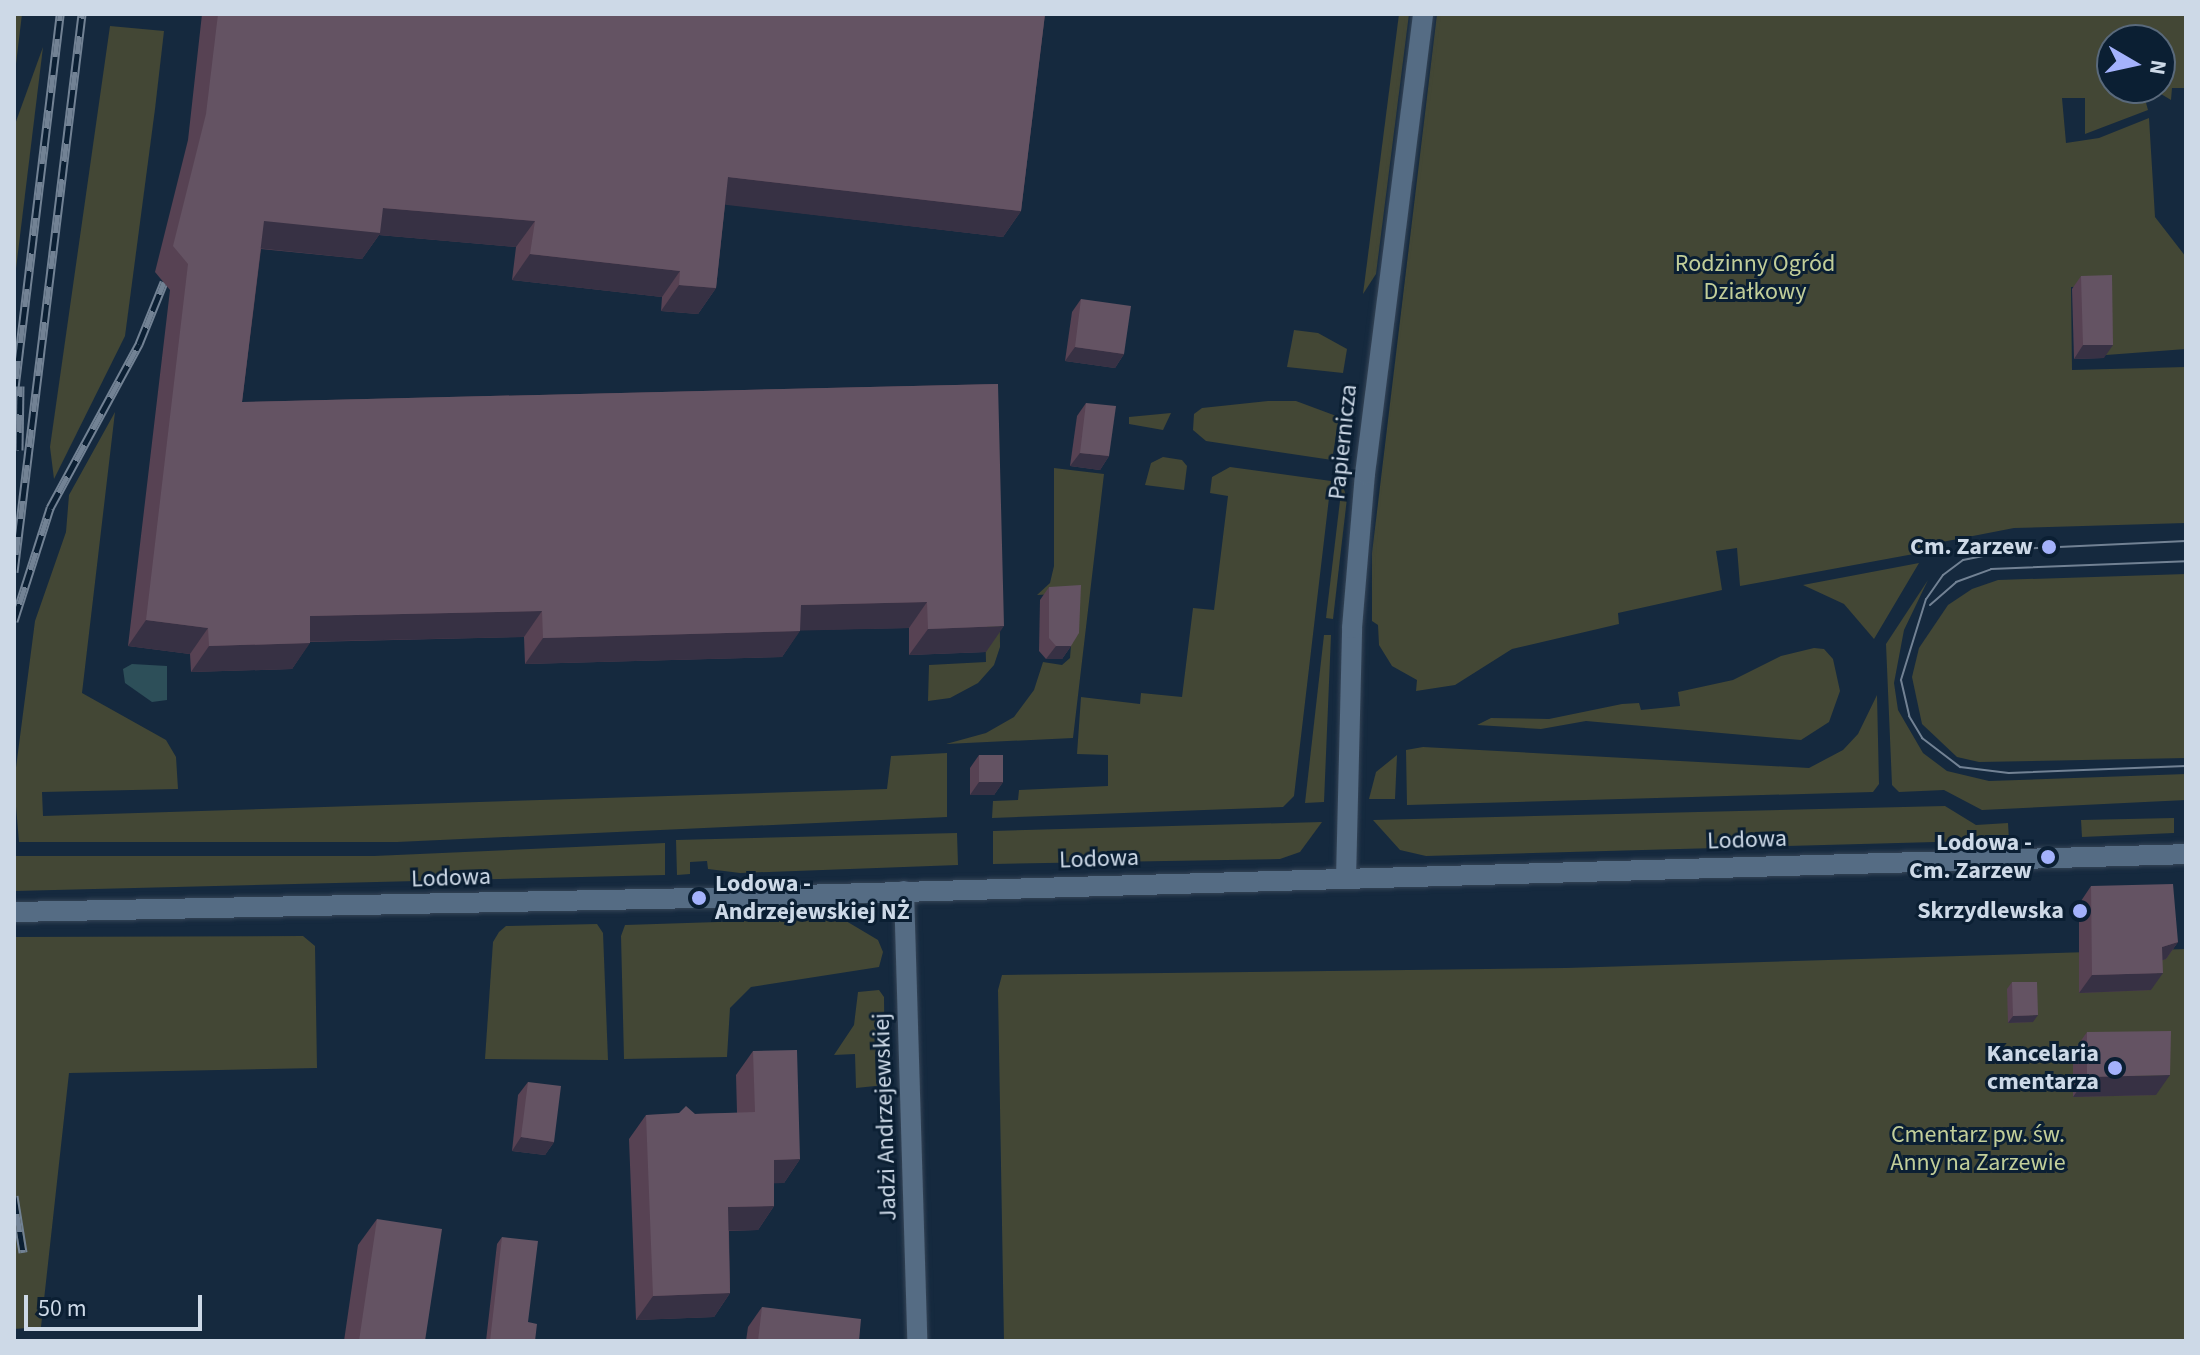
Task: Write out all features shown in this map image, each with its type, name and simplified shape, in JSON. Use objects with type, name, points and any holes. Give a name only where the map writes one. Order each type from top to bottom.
[{"type":"street","name":"Papiernicza","points":[[1346,879],[1352,628],[1365,474],[1423,14]]},
{"type":"street","name":"Lodowa","points":[[14,912],[904,891],[2186,854]]},
{"type":"street","name":"Jadzi Andrzejewskiej","points":[[904,891],[917,1341]]},
{"type":"green space","points":[[14,14],[22,14],[16,64],[14,64]]},
{"type":"green space","points":[[1399,14],[1409,14],[1376,274],[1363,294]]},
{"type":"green space","name":"Rodzinny Ogród Działkowy","points":[[1437,14],[2186,14],[2186,88],[2176,88],[2176,24],[2096,24],[2096,104],[2146,104],[2148,110],[2085,134],[2085,98],[2062,98],[2066,143],[2099,138],[2149,118],[2155,217],[2186,257],[2186,349],[2106,355],[2104,286],[2071,287],[2072,370],[2186,367],[2186,523],[2014,528],[1942,542],[1930,551],[1740,586],[1737,548],[1716,551],[1722,590],[1618,613],[1619,624],[1512,649],[1455,685],[1416,691],[1417,680],[1392,666],[1379,645],[1378,625],[1372,621],[1372,553]]},
{"type":"green space","points":[[110,26],[164,31],[155,109],[125,336],[54,479],[50,447]]},
{"type":"green space","points":[[43,47],[14,285],[14,127]]},
{"type":"green space","points":[[1294,330],[1318,333],[1347,349],[1343,373],[1287,367]]},
{"type":"green space","points":[[1296,401],[1339,417],[1332,460],[1206,441],[1193,430],[1194,414],[1202,408]]},
{"type":"green space","points":[[980,410],[985,422],[999,425],[1000,647],[994,665],[978,683],[950,698],[928,701],[929,665],[986,662]]},
{"type":"green space","points":[[115,412],[82,693],[166,740],[176,757],[178,789],[42,792],[43,816],[887,789],[891,756],[947,753],[947,817],[397,842],[19,842],[14,783],[35,621],[66,532],[69,495]]},
{"type":"green space","points":[[1171,413],[1163,430],[1129,424],[1129,417]]},
{"type":"green space","points":[[1163,457],[1182,460],[1187,466],[1184,490],[1145,485],[1151,463]]},
{"type":"green space","points":[[1230,467],[1331,481],[1294,796],[1283,807],[992,818],[993,801],[1018,800],[1019,790],[1108,786],[1108,755],[1077,754],[1081,697],[1140,704],[1141,693],[1182,697],[1193,608],[1214,610],[1228,496],[1210,493],[1212,477]]},
{"type":"green space","points":[[1054,468],[1104,474],[1073,738],[946,744],[986,733],[1014,717],[1034,690],[1043,662],[1062,665],[1070,658],[1075,593],[1037,595],[1050,583],[1054,566]]},
{"type":"green space","points":[[1342,484],[1347,498],[1333,619],[1326,618]]},
{"type":"green space","points":[[1919,563],[1874,639],[1844,604],[1803,585]]},
{"type":"green space","points":[[2186,574],[2186,758],[1979,762],[1957,757],[1922,724],[1912,677],[1919,648],[1948,605],[1972,589],[1998,580]]},
{"type":"green space","points":[[1928,580],[1904,630],[1894,683],[1898,710],[1923,753],[1947,771],[1989,781],[2186,774],[2186,800],[1982,810],[1944,790],[1899,792],[1892,785],[1886,644]]},
{"type":"green space","points":[[1324,635],[1331,635],[1324,802],[1305,803]]},
{"type":"green space","points":[[1814,648],[1824,649],[1833,659],[1840,691],[1829,722],[1801,740],[1586,721],[1541,729],[1477,725],[1491,718],[1549,719],[1622,704],[1639,703],[1641,710],[1680,706],[1678,692],[1733,680],[1781,656]]},
{"type":"green space","points":[[1877,695],[1879,784],[1873,792],[1407,805],[1406,750],[1423,747],[1809,768],[1843,750],[1858,734]]},
{"type":"green space","points":[[1397,755],[1395,799],[1369,799],[1376,772]]},
{"type":"green space","points":[[1945,806],[1976,825],[2008,823],[2009,840],[1426,856],[1400,850],[1373,820]]},
{"type":"green space","points":[[2174,818],[2174,833],[2082,837],[2081,820]]},
{"type":"green space","points":[[1322,822],[1300,852],[1280,859],[993,864],[993,831]]},
{"type":"green space","points":[[957,833],[958,865],[740,873],[708,869],[707,861],[690,862],[690,874],[677,875],[676,840]]},
{"type":"green space","points":[[665,843],[665,875],[14,891],[14,856],[374,856]]},
{"type":"green space","points":[[841,918],[878,940],[883,952],[879,967],[751,987],[730,1008],[727,1057],[624,1059],[621,936],[625,925]]},
{"type":"green space","points":[[597,924],[603,933],[608,1060],[485,1059],[493,942],[499,932],[506,926]]},
{"type":"green space","points":[[303,936],[315,946],[317,1068],[69,1073],[41,1327],[14,1329],[14,937]]},
{"type":"green space","name":"Cmentarz pw. św. Anny na Zarzewie","points":[[2186,949],[2186,1341],[1004,1341],[998,990],[1002,975],[1566,968]]},
{"type":"green space","points":[[879,990],[884,997],[885,1085],[856,1088],[855,1054],[834,1055],[854,1025],[858,992]]},
{"type":"water","points":[[132,664],[167,666],[167,700],[152,702],[125,683],[123,669]]},
{"type":"building","points":[[218,14],[1045,14],[1021,211],[728,177],[716,288],[679,285],[680,271],[530,254],[535,221],[383,208],[380,233],[264,221],[242,402],[998,384],[1004,626],[928,629],[927,602],[801,605],[800,631],[543,638],[542,611],[310,616],[310,643],[209,646],[208,628],[146,620],[188,264],[173,246],[206,114]]},
{"type":"building","points":[[2112,275],[2113,345],[2083,345],[2081,276]]},
{"type":"building","points":[[1081,299],[1131,306],[1124,354],[1075,347]]},
{"type":"building","points":[[1086,403],[1116,406],[1109,456],[1080,453]]},
{"type":"building","points":[[1081,585],[1079,633],[1071,646],[1056,646],[1049,638],[1049,587]]},
{"type":"building","points":[[979,755],[1003,755],[1003,782],[979,782]]},
{"type":"building","points":[[2173,884],[2178,942],[2162,947],[2163,973],[2092,975],[2091,886]]},
{"type":"building","points":[[2012,982],[2037,982],[2038,1015],[2013,1016]]},
{"type":"building","points":[[2171,1031],[2170,1075],[2087,1077],[2087,1032]]},
{"type":"building","points":[[797,1050],[800,1159],[774,1160],[774,1206],[728,1207],[730,1293],[653,1296],[646,1115],[679,1113],[686,1106],[695,1114],[755,1112],[753,1051]]},
{"type":"building","points":[[528,1082],[561,1086],[554,1142],[521,1137]]},
{"type":"building","points":[[377,1219],[442,1229],[425,1341],[359,1341]]},
{"type":"building","points":[[502,1237],[538,1241],[528,1322],[537,1324],[535,1341],[490,1341]]},
{"type":"building","points":[[762,1307],[861,1319],[859,1341],[758,1341]]},
{"type":"tram line","points":[[2186,541],[2018,549],[1963,560],[1943,575],[1926,599],[1901,680],[1909,716],[1922,738],[1960,767],[2009,773],[2186,766]]},
{"type":"tram line","points":[[1930,605],[1956,582],[1991,569],[2186,561]]},
{"type":"railway","points":[[14,396],[60,14]]},
{"type":"railway","points":[[14,572],[82,14]]},
{"type":"railway","points":[[14,621],[50,508],[139,344],[164,282]]},
{"type":"railway","points":[[19,450],[20,386]]},
{"type":"railway","points":[[14,1196],[23,1252]]},
{"type":"place","name":"Cm. Zarzew","points":[[2049,547]]},
{"type":"place","name":"Lodowa - Cm. Zarzew","points":[[2048,857]]},
{"type":"place","name":"Lodowa - Andrzejewskiej NŻ","points":[[699,898]]},
{"type":"place","name":"Skrzydlewska","points":[[2080,911]]},
{"type":"place","name":"Kancelaria cmentarza","points":[[2115,1068]]}]
